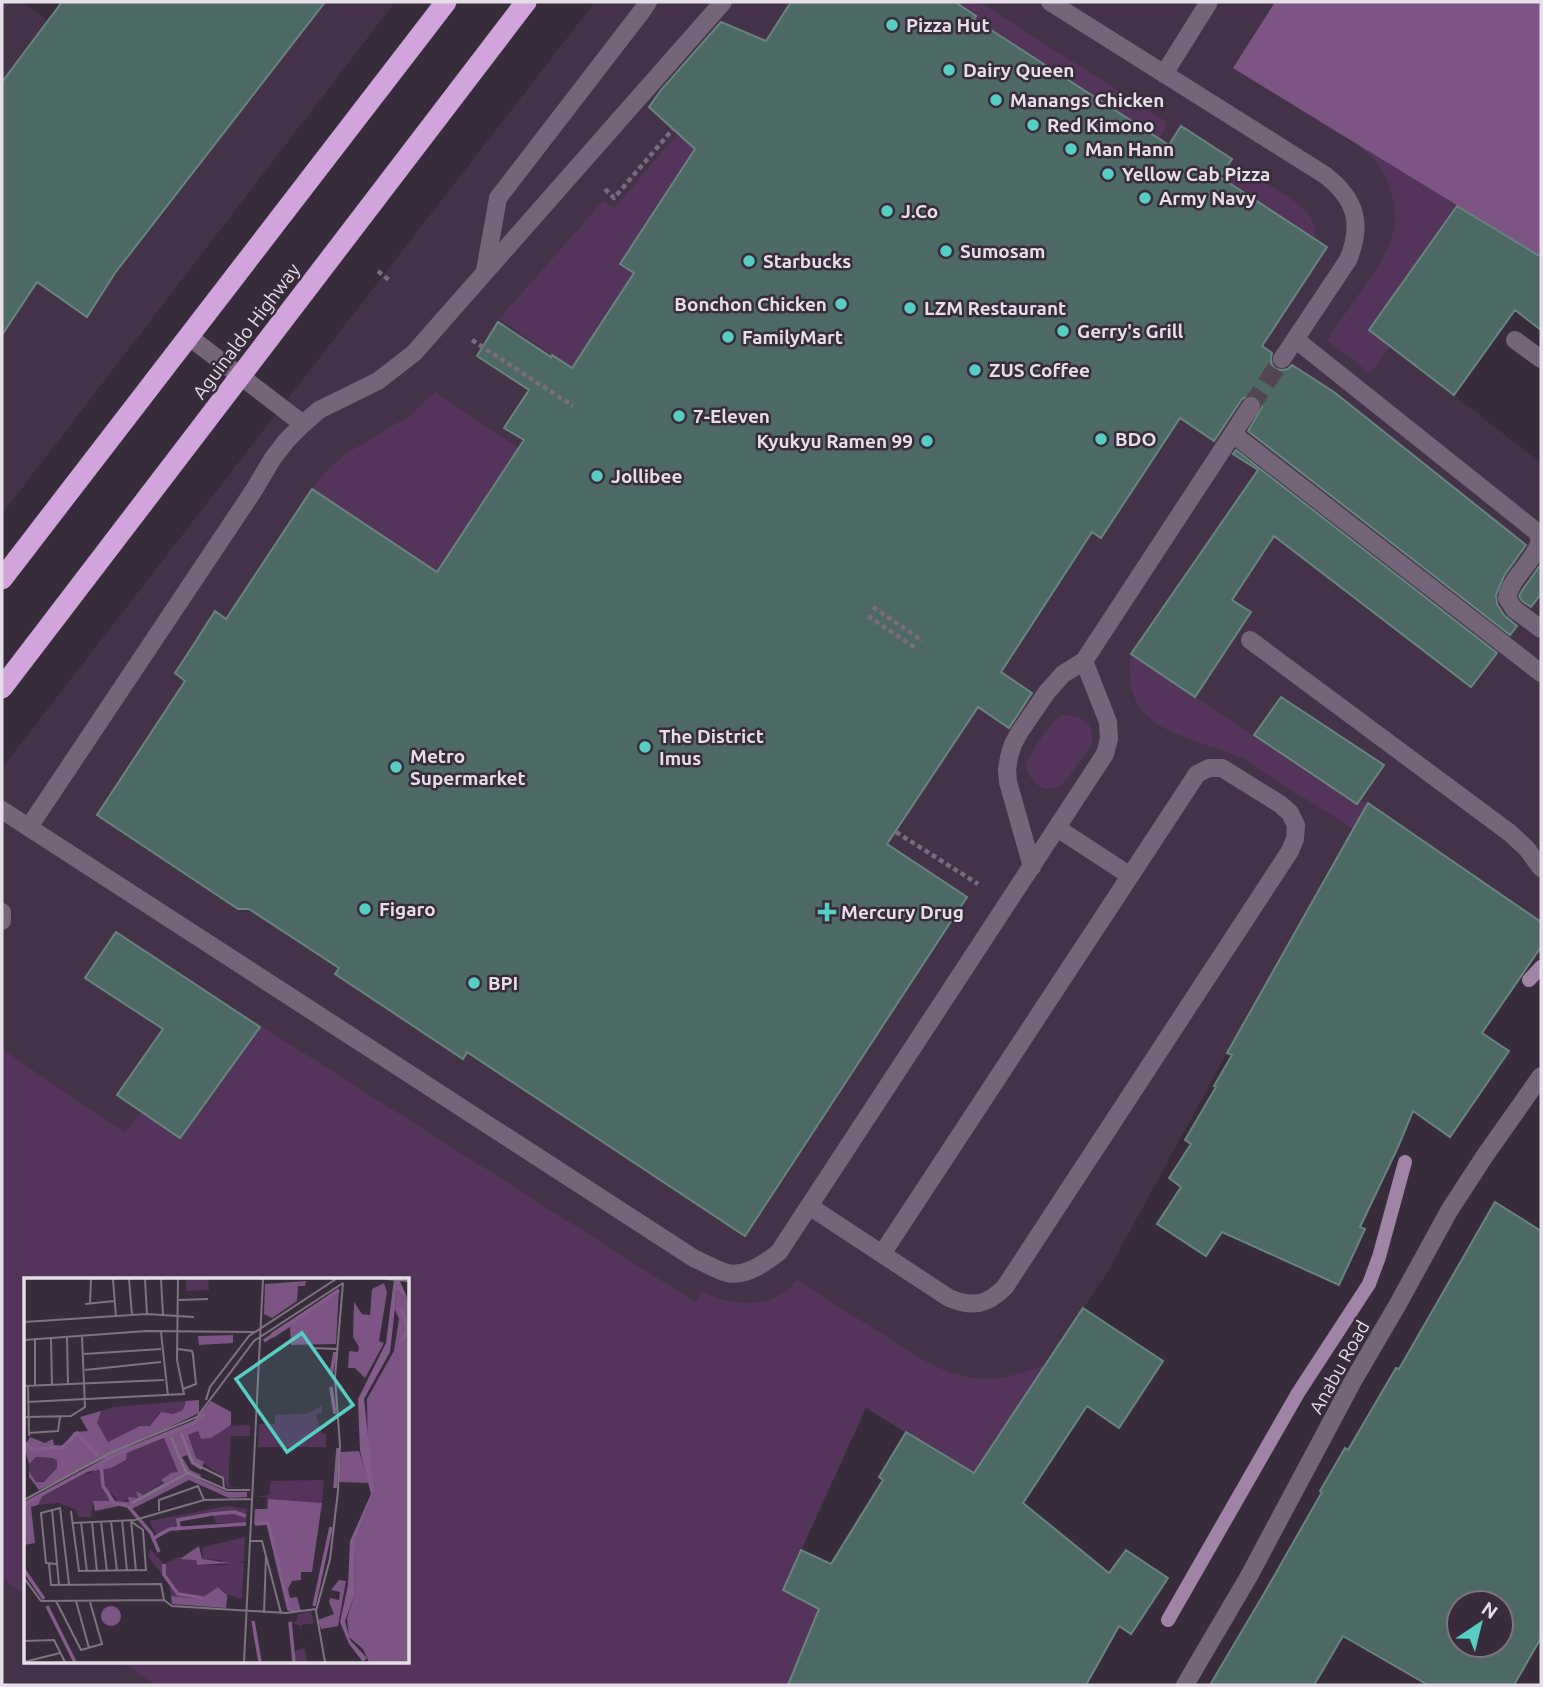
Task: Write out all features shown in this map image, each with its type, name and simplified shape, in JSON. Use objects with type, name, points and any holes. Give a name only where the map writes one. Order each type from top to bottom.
[{"type":"highway","points":[[2,579],[446,2]]},
{"type":"highway","name":"Aguinaldo Highway","points":[[2,688],[526,2]]},
{"type":"street","points":[[485,271],[498,198],[648,2]]},
{"type":"street","points":[[29,827],[287,440],[319,410],[378,381],[414,352],[723,2]]},
{"type":"street","points":[[1050,2],[1325,175],[1338,185],[1348,198],[1354,213],[1354,246],[1348,260],[1282,359]]},
{"type":"street","points":[[1164,74],[1209,2]]},
{"type":"street","points":[[188,336],[303,424]]},
{"type":"street","points":[[1295,339],[1532,526],[1541,540],[1539,547],[1512,584],[1507,598],[1514,609],[1541,629]]},
{"type":"street","points":[[1515,340],[1541,359]]},
{"type":"street","points":[[1032,867],[1008,782],[1007,770],[1013,744],[1047,692],[1063,674],[1084,660],[1251,407]]},
{"type":"street","points":[[1233,434],[1541,673]]},
{"type":"street","points":[[1250,640],[1510,833],[1527,849],[1541,869]]},
{"type":"street","points":[[2,810],[695,1259],[729,1273],[750,1271],[779,1252],[1105,754],[1109,739],[1108,722],[1084,660]]},
{"type":"street","points":[[809,1206],[882,1254],[949,1298],[971,1304],[982,1303],[995,1297],[1005,1287],[1290,851],[1295,839],[1296,825],[1290,813],[1222,768],[1209,768],[1197,774],[882,1254]]},
{"type":"street","points":[[1057,828],[1129,875]]},
{"type":"street","points":[[2,912],[2,921]]},
{"type":"street","name":"Anabu Road","points":[[1185,1685],[1249,1576],[1353,1381],[1449,1211],[1541,1076]]},
{"type":"path","points":[[605,189],[614,198],[673,129]]},
{"type":"path","points":[[378,271],[390,280]]},
{"type":"path","points":[[472,340],[573,406]]},
{"type":"path","points":[[873,607],[923,641]]},
{"type":"path","points":[[868,616],[917,649]]},
{"type":"path","points":[[896,832],[1008,904]]},
{"type":"shaded area","points":[[2,2],[23,2],[48,20],[62,2],[395,2],[2,514]]},
{"type":"shaded area","name":"The District Imus","points":[[595,2],[1275,2],[1234,68],[1457,206],[1370,330],[1541,463],[1541,922],[1368,804],[1108,1271],[974,1474],[757,1342],[260,1027],[159,1169],[2,1062],[2,768]]},
{"type":"shaded area","points":[[920,2],[979,2],[1164,120],[1166,127],[1150,153]]},
{"type":"shaded area","points":[[1275,2],[1541,2],[1541,257],[1233,68]]},
{"type":"shaded area","points":[[691,118],[743,151],[590,380],[499,319],[603,201],[614,209]]},
{"type":"shaded area","points":[[1357,144],[1457,206],[1370,329],[1390,347],[1370,373],[1327,340],[1381,262],[1395,223],[1394,203],[1387,180],[1375,160]]},
{"type":"shaded area","points":[[1241,170],[1302,207],[1313,223],[1314,241],[1219,199]]},
{"type":"shaded area","points":[[435,392],[537,460],[437,572],[312,489],[344,455],[409,416]]},
{"type":"shaded area","points":[[1131,654],[1340,793],[1368,803],[1353,829],[1242,758],[1181,736],[1147,716],[1136,700],[1130,680]]},
{"type":"shaded area","points":[[1063,715],[1086,722],[1092,731],[1091,744],[1064,783],[1051,789],[1040,787],[1029,775],[1027,764],[1047,730]]},
{"type":"shaded area","points":[[209,993],[243,1015],[216,1053],[233,1065],[261,1026],[695,1302],[702,1292],[733,1302],[765,1301],[785,1292],[797,1280],[920,1358],[952,1373],[982,1379],[997,1378],[1012,1376],[1045,1364],[974,1474],[866,1408],[783,1590],[819,1609],[788,1685],[155,1685],[121,1662],[410,1662],[410,1278],[24,1278],[24,1594],[2,1578],[2,1049],[125,1133],[141,1112],[180,1138],[222,1082],[173,1047]]},
{"type":"shaded area","points":[[2,1578],[24,1594],[24,1662],[121,1662],[155,1685],[2,1685]]},
{"type":"building","points":[[62,2],[325,2],[115,273],[87,317],[37,282],[2,335],[2,82]]},
{"type":"building","points":[[791,2],[955,2],[976,16],[974,19],[1169,145],[1181,126],[1232,159],[1220,177],[1327,247],[1262,346],[1272,353],[1272,365],[1282,370],[1292,365],[1334,392],[1526,545],[1504,576],[1496,595],[1497,604],[1504,615],[1517,626],[1510,635],[1248,431],[1262,407],[1257,396],[1251,395],[1242,399],[1214,441],[1180,418],[1101,538],[1092,532],[1001,672],[1032,693],[1009,728],[978,707],[887,844],[967,897],[745,1236],[467,1052],[463,1059],[335,974],[339,968],[249,909],[238,909],[97,815],[185,681],[175,673],[215,611],[226,619],[312,489],[437,572],[524,440],[504,428],[529,390],[477,356],[498,322],[572,368],[634,273],[620,264],[695,149],[649,107],[721,22],[766,41]]},
{"type":"building","points":[[1457,206],[1541,257],[1541,330],[1515,310],[1454,395],[1369,330]]},
{"type":"building","points":[[1236,450],[1497,653],[1471,687],[1274,536],[1232,600],[1251,612],[1195,697],[1131,654],[1258,470],[1233,454]]},
{"type":"building","points":[[1541,564],[1541,594],[1531,607],[1519,596]]},
{"type":"building","points":[[1281,697],[1384,765],[1357,804],[1254,735]]},
{"type":"building","points":[[1368,803],[1541,922],[1541,947],[1482,1033],[1509,1051],[1450,1137],[1413,1111],[1360,1227],[1365,1229],[1339,1285],[1222,1232],[1206,1256],[1157,1224],[1181,1187],[1169,1178],[1191,1144],[1185,1140],[1232,1055],[1227,1053]]},
{"type":"building","points":[[116,932],[260,1027],[180,1138],[117,1095],[163,1029],[85,978]]},
{"type":"building","points":[[1495,1202],[1541,1231],[1541,1638],[1514,1685],[1428,1685],[1343,1636],[1314,1685],[1210,1685],[1345,1448],[1348,1450],[1396,1368],[1399,1369]]},
{"type":"building","points":[[1083,1308],[1163,1361],[1119,1428],[1087,1406],[1023,1503],[1109,1573],[1126,1550],[1168,1578],[1131,1634],[1119,1626],[1086,1685],[788,1685],[819,1609],[783,1590],[801,1550],[831,1564],[883,1480],[879,1477],[906,1432],[974,1473]]},
{"type":"waterway","points":[[1529,980],[1541,967]]},
{"type":"waterway","points":[[1168,1620],[1298,1393],[1369,1284],[1405,1162]]},
{"type":"tunnel","points":[[1251,406],[1282,359]]},
{"type":"place","name":"Pizza Hut","points":[[892,25]]},
{"type":"place","name":"Dairy Queen","points":[[949,70]]},
{"type":"place","name":"Manangs Chicken","points":[[996,100]]},
{"type":"place","name":"Red Kimono","points":[[1033,125]]},
{"type":"place","name":"Man Hann","points":[[1071,149]]},
{"type":"place","name":"Yellow Cab Pizza","points":[[1108,174]]},
{"type":"place","name":"Army Navy","points":[[1145,198]]},
{"type":"place","name":"J.Co","points":[[887,211]]},
{"type":"place","name":"Sumosam","points":[[946,251]]},
{"type":"place","name":"Starbucks","points":[[749,261]]},
{"type":"place","name":"Bonchon Chicken","points":[[841,304]]},
{"type":"place","name":"LZM Restaurant","points":[[910,308]]},
{"type":"place","name":"Gerry's Grill","points":[[1063,331]]},
{"type":"place","name":"FamilyMart","points":[[728,337]]},
{"type":"place","name":"ZUS Coffee","points":[[975,370]]},
{"type":"place","name":"7-Eleven","points":[[679,416]]},
{"type":"place","name":"BDO","points":[[1101,439]]},
{"type":"place","name":"Kyukyu Ramen 99","points":[[927,441]]},
{"type":"place","name":"Jollibee","points":[[597,476]]},
{"type":"place","name":"The District Imus","points":[[645,747]]},
{"type":"place","name":"Metro Supermarket","points":[[396,767]]},
{"type":"place","name":"Figaro","points":[[365,909]]},
{"type":"place","name":"Mercury Drug","points":[[827,912]]},
{"type":"place","name":"BPI","points":[[474,983]]}]
